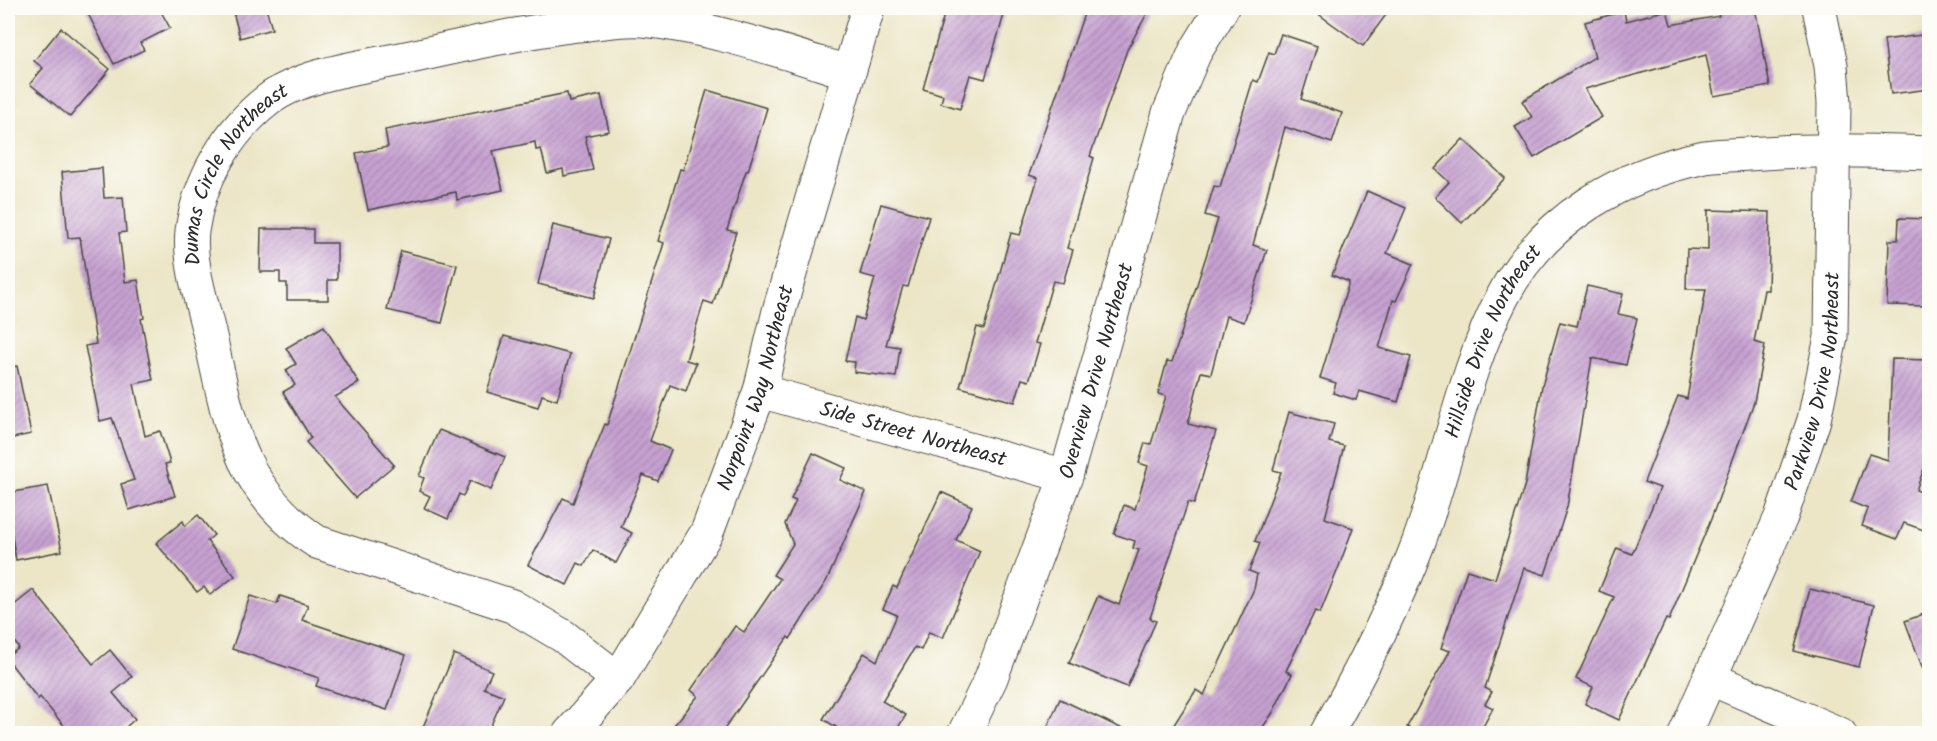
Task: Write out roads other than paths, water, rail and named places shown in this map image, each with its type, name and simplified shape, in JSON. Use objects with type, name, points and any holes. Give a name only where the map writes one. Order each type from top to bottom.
[{"type":"street","name":"Norpoint Way Northeast","points":[[569,734],[618,679],[707,532],[760,391],[779,311],[847,72],[868,8]]},
{"type":"street","name":"Overview Drive Northeast","points":[[964,734],[991,678],[1065,476],[1169,112],[1195,52],[1222,8]]},
{"type":"street","name":"Parkview Drive Northeast","points":[[1685,734],[1781,517],[1814,420],[1831,337],[1834,103],[1831,66],[1820,8]]},
{"type":"street","name":"Dumas Circle Northeast","points":[[618,679],[563,636],[512,606],[317,542],[296,528],[272,505],[252,479],[233,429],[194,264],[192,233],[210,172],[239,127],[270,99],[288,89],[324,76],[523,32],[641,20],[717,33],[847,72]]},
{"type":"street","name":"Hillside Drive Northeast","points":[[1326,734],[1359,676],[1418,543],[1475,368],[1499,305],[1533,252],[1579,208],[1613,188],[1646,174],[1706,157],[1832,150],[1929,153]]},
{"type":"street","name":"Side Street Northeast","points":[[760,391],[1065,476]]},
{"type":"street","points":[[1709,678],[1840,734]]}]
